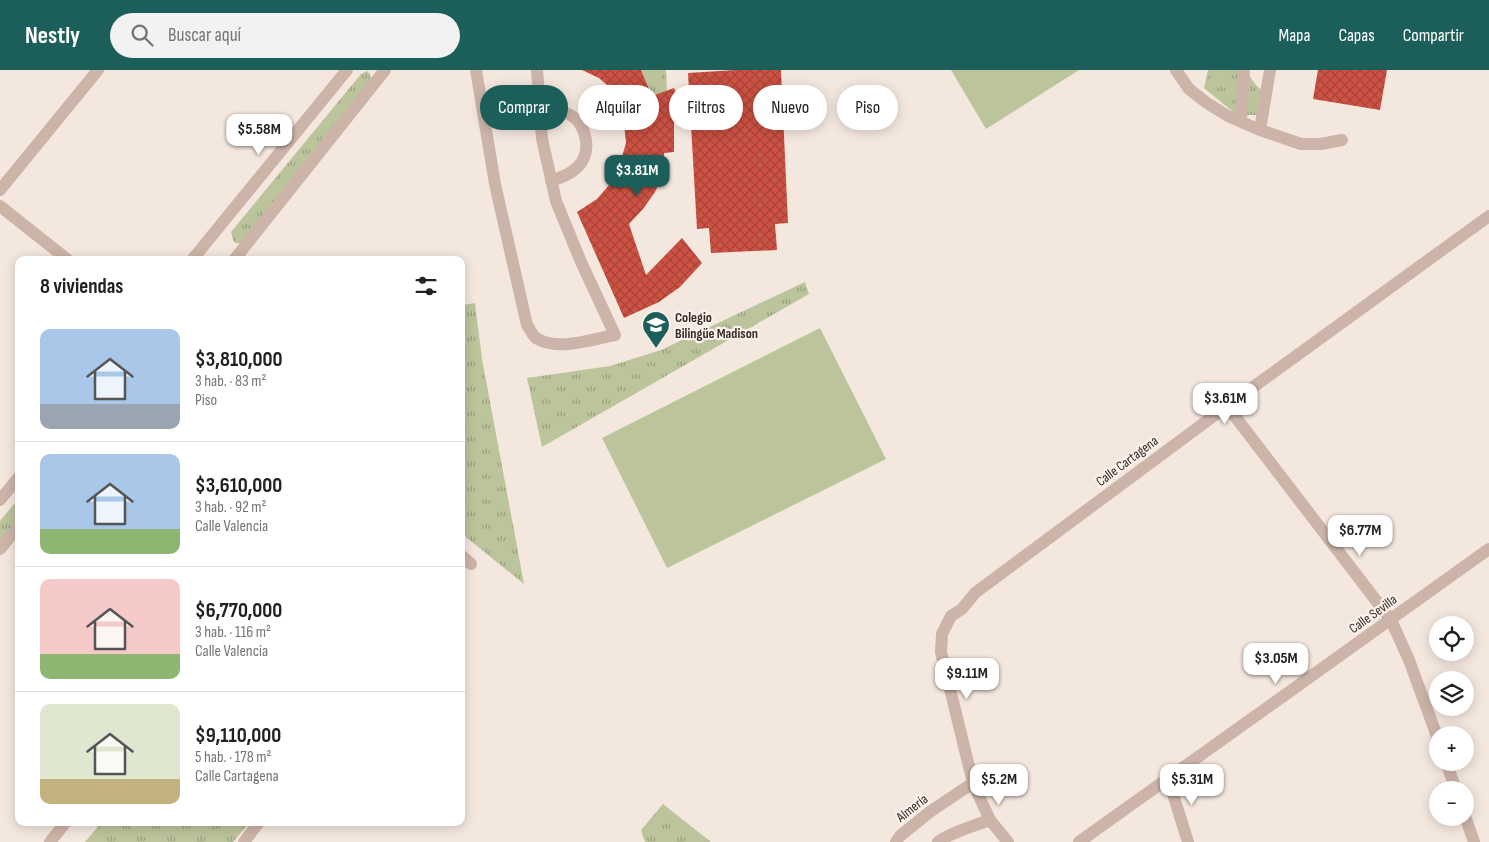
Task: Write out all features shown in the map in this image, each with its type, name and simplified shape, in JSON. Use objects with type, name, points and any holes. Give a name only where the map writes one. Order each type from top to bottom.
[{"type":"street","points":[[0,190],[98,70]]},
{"type":"street","points":[[195,256],[347,70]]},
{"type":"street","points":[[237,256],[386,70]]},
{"type":"street","points":[[476,70],[495,184],[527,325],[535,337],[546,342],[561,345],[615,335],[556,201],[541,130]]},
{"type":"street","points":[[537,70],[538,85]]},
{"type":"street","points":[[1176,70],[1189,89],[1207,103],[1228,116],[1260,130],[1301,144],[1321,144],[1342,140]]},
{"type":"street","points":[[1241,121],[1244,70]]},
{"type":"street","points":[[1260,130],[1270,70]]},
{"type":"street","points":[[551,181],[562,178],[574,170],[586,152],[584,130],[568,114]]},
{"type":"street","points":[[0,206],[63,256]]},
{"type":"street","name":"Calle Cartagena","points":[[1008,842],[990,820],[973,783],[941,652],[942,634],[951,616],[962,610],[975,593],[1227,406],[1489,216]]},
{"type":"street","points":[[1227,406],[1391,620],[1409,660],[1433,726]]},
{"type":"street","points":[[0,500],[15,482]]},
{"type":"street","points":[[0,549],[15,531]]},
{"type":"street","name":"Calle Sevilla","points":[[1079,842],[1489,549]]},
{"type":"street","points":[[1168,778],[1188,842]]},
{"type":"street","name":"Almería","points":[[896,842],[900,836],[931,811],[973,783]]},
{"type":"street","points":[[938,842],[962,830],[990,820]]},
{"type":"street","points":[[50,842],[63,826]]},
{"type":"street","points":[[244,842],[256,826]]},
{"type":"street","points":[[1468,826],[1474,842]]},
{"type":"green space","points":[[641,70],[666,70],[667,91],[659,94],[659,85],[647,85]]},
{"type":"green space","points":[[951,70],[1079,70],[986,129]]},
{"type":"green space","points":[[1208,70],[1245,70],[1256,85],[1270,98],[1258,115],[1237,115],[1204,88]]},
{"type":"green space","points":[[367,71],[370,74],[371,82],[241,243],[235,243],[231,232],[361,74]]},
{"type":"green space","points":[[805,282],[809,294],[542,447],[527,378],[610,366],[661,350]]},
{"type":"green space","points":[[475,303],[482,359],[524,584],[465,536],[465,305]]},
{"type":"green space","points":[[820,328],[886,459],[667,568],[602,438]]},
{"type":"green space","points":[[15,503],[15,526],[0,544],[0,521]]},
{"type":"green space","points":[[663,804],[711,842],[645,842],[641,830]]},
{"type":"green space","points":[[98,826],[246,826],[233,842],[85,842]]},
{"type":"building","points":[[582,70],[641,70],[647,85],[607,85],[599,78]]},
{"type":"building","points":[[781,70],[782,85],[753,85],[753,130],[784,130],[788,223],[775,224],[777,250],[711,253],[709,228],[697,229],[691,130],[743,130],[743,85],[689,85],[688,73]]},
{"type":"building","points":[[1318,70],[1387,70],[1380,110],[1313,99]]},
{"type":"building","points":[[669,90],[669,130],[674,130],[674,152],[664,153],[663,175],[655,192],[629,224],[646,275],[682,238],[702,263],[680,287],[659,302],[624,318],[577,212],[597,199],[616,177],[626,143],[625,130],[659,130],[659,93]]},
{"type":"place","name":"Colegio Bilingüe Madison","points":[[656,349]]}]
